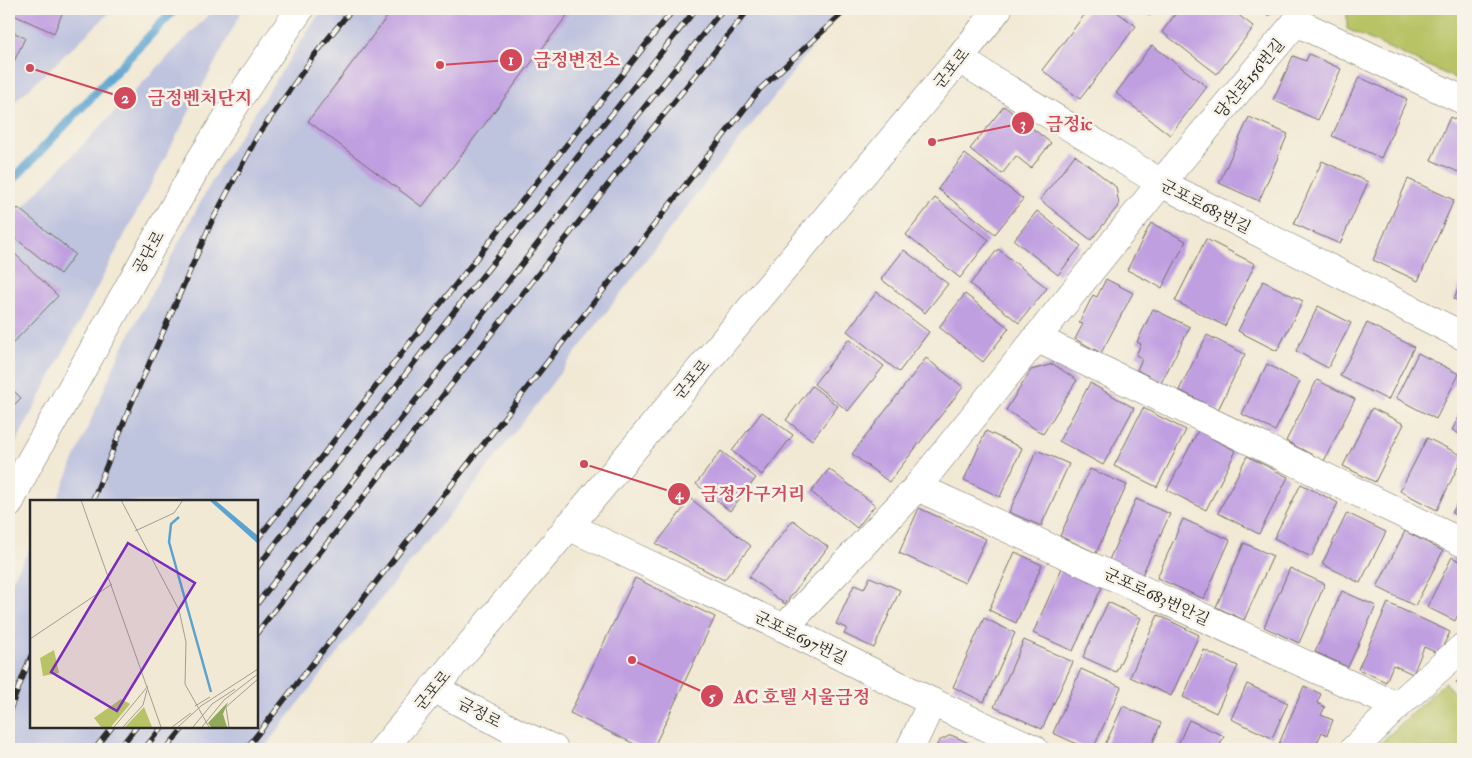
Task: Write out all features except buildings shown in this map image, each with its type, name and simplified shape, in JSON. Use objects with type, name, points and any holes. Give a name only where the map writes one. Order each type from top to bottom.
[{"type":"street","name":"공단로","points":[[9,504],[32,458],[196,168],[242,94],[300,9]]},
{"type":"street","name":"군포로","points":[[383,749],[959,59],[998,9]]},
{"type":"street","name":"당산로156번길","points":[[1161,183],[1296,22],[1463,100]]},
{"type":"street","name":"군포로683번길","points":[[959,59],[1161,183],[1463,336]]},
{"type":"street","points":[[784,628],[917,487],[1161,183]]},
{"type":"street","points":[[1036,338],[1463,543]]},
{"type":"street","name":"군포로683번안길","points":[[917,487],[1397,706]]},
{"type":"street","name":"군포로697번길","points":[[568,526],[784,628],[932,702],[1034,749]]},
{"type":"street","points":[[1354,749],[1397,706],[1463,647]]},
{"type":"street","name":"금정로","points":[[433,688],[518,733],[554,749]]},
{"type":"street","points":[[910,749],[932,702]]},
{"type":"shaded area","points":[[9,9],[114,9],[9,107]]},
{"type":"shaded area","points":[[214,9],[243,9],[9,456],[9,221]]},
{"type":"shaded area","points":[[322,9],[841,9],[775,96],[715,170],[476,483],[401,573],[263,749],[9,749],[9,585],[30,549],[30,728],[258,728],[258,500],[57,500],[121,350],[220,166]]},
{"type":"green space","points":[[1347,9],[1463,9],[1463,82],[1347,29]]},
{"type":"green space","points":[[1445,682],[1463,704],[1463,749],[1374,749]]},
{"type":"waterway","points":[[9,184],[175,9]]},
{"type":"railway","points":[[93,500],[130,407],[211,223],[257,137],[313,57],[352,9]]},
{"type":"railway","points":[[258,538],[426,322],[674,9]]},
{"type":"railway","points":[[258,566],[440,329],[696,9]]},
{"type":"railway","points":[[258,602],[627,129],[723,9]]},
{"type":"railway","points":[[258,631],[640,144],[749,9]]},
{"type":"railway","points":[[246,749],[760,89],[847,9]]},
{"type":"railway","points":[[9,712],[30,659]]},
{"type":"railway","points":[[95,749],[111,728]]},
{"type":"railway","points":[[119,749],[135,728]]},
{"type":"railway","points":[[144,749],[161,728]]},
{"type":"railway","points":[[166,749],[183,728]]},
{"type":"place","name":"금정변전소","points":[[440,65]]},
{"type":"place","name":"금정벤처단지","points":[[30,68]]},
{"type":"place","name":"금정ic","points":[[932,142]]},
{"type":"place","name":"금정가구거리","points":[[584,464]]},
{"type":"place","name":"AC 호텔 서울금정","points":[[632,660]]}]
